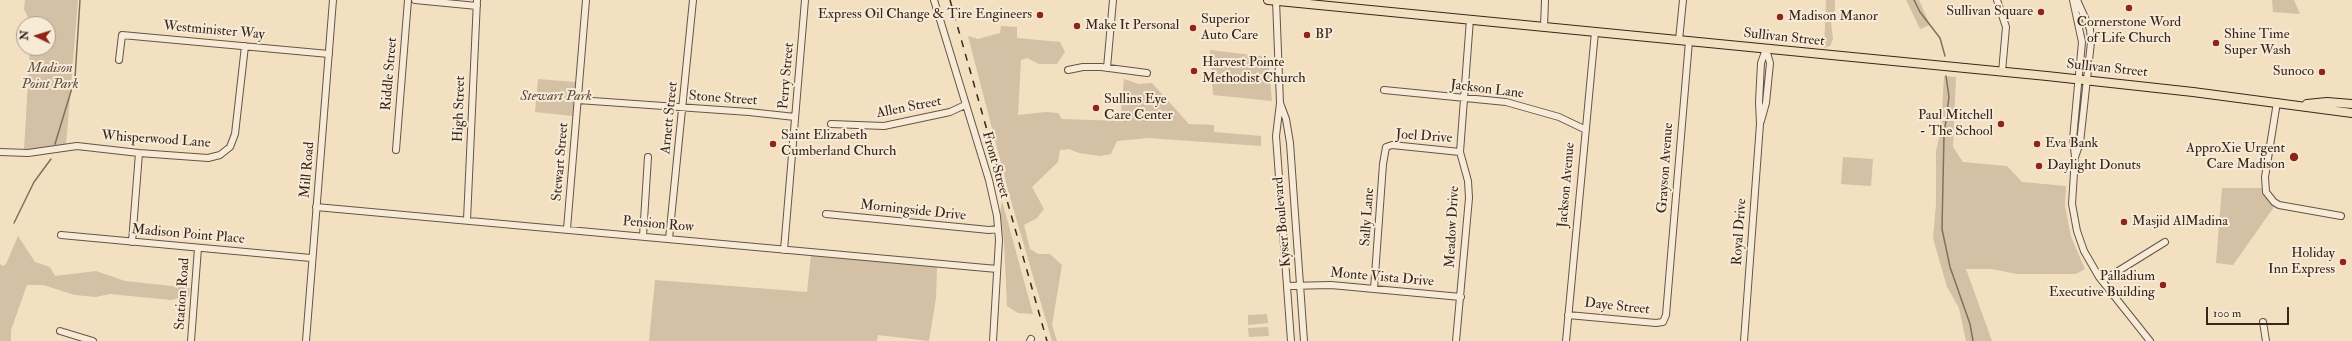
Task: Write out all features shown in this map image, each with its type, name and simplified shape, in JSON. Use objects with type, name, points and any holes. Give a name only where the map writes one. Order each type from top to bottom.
[{"type":"main road","name":"Sullivan Street","points":[[1273,0],[1328,3],[1470,20],[2082,80],[2276,102],[2352,113]]},
{"type":"main road","name":"Sullivan Street","points":[[2297,106],[2326,102],[2352,104]]},
{"type":"street","name":"Mill Road","points":[[306,341],[311,258],[333,0]]},
{"type":"street","name":"Riddle Street","points":[[396,150],[408,0]]},
{"type":"street","points":[[415,0],[477,3]]},
{"type":"street","name":"Stewart Street","points":[[567,229],[586,0]]},
{"type":"street","name":"Arnett Street","points":[[669,238],[693,0]]},
{"type":"street","name":"Perry Street","points":[[784,250],[806,0]]},
{"type":"street","name":"Front Street","points":[[934,0],[989,180],[998,229],[993,341]]},
{"type":"street","points":[[1107,68],[1113,0]]},
{"type":"street","name":"Kyser Boulevard","points":[[1273,0],[1280,103],[1277,123],[1277,153],[1291,341]]},
{"type":"street","points":[[1544,27],[1546,0]]},
{"type":"street","points":[[1679,40],[1683,0]]},
{"type":"street","points":[[1997,0],[2006,27],[2002,72]]},
{"type":"street","points":[[2073,0],[2082,35],[2080,142],[2075,156],[2072,204],[2077,231],[2084,251],[2102,281],[2150,341]]},
{"type":"street","points":[[2077,0],[2090,29],[2091,50],[2082,80]]},
{"type":"street","name":"High Street","points":[[467,220],[477,3]]},
{"type":"street","name":"Meadow Drive","points":[[1456,341],[1469,198],[1468,181],[1460,152],[1470,20]]},
{"type":"street","name":"Jackson Avenue","points":[[1566,341],[1584,128],[1595,32]]},
{"type":"street","name":"Westminister Way","points":[[119,60],[122,35],[329,54]]},
{"type":"street","name":"Grayson Avenue","points":[[1668,298],[1689,41]]},
{"type":"street","name":"Whisperwood Lane","points":[[0,152],[28,153],[77,146],[139,153],[208,158],[220,155],[230,147],[235,134],[245,46]]},
{"type":"street","name":"Royal Drive","points":[[1744,341],[1760,124],[1767,96],[1770,63],[1766,49]]},
{"type":"street","points":[[1068,70],[1083,67],[1107,68],[1148,73]]},
{"type":"street","name":"Jackson Lane","points":[[1384,90],[1506,102],[1530,107],[1584,128]]},
{"type":"street","name":"Stone Street","points":[[578,100],[749,112],[795,117]]},
{"type":"street","points":[[2276,102],[2265,177],[2266,192],[2274,202],[2279,205],[2340,216]]},
{"type":"street","name":"Kyser Boulevard","points":[[1280,103],[1286,119],[1290,152],[1304,341]]},
{"type":"street","name":"Allen Street","points":[[831,124],[884,126],[950,112],[966,105]]},
{"type":"street","name":"Joel Drive","points":[[1386,147],[1392,145],[1460,152]]},
{"type":"street","name":"Sally Lane","points":[[1374,289],[1383,158],[1386,147]]},
{"type":"street","points":[[1277,153],[1290,152]]},
{"type":"street","points":[[132,242],[139,153]]},
{"type":"street","points":[[643,236],[648,157]]},
{"type":"street","name":"Pension Row","points":[[316,207],[997,269]]},
{"type":"street","name":"Morningside Drive","points":[[826,214],[982,229],[998,229]]},
{"type":"street","name":"Madison Point Place","points":[[61,235],[311,258]]},
{"type":"street","points":[[2102,281],[2165,242]]},
{"type":"street","name":"Station Road","points":[[191,341],[198,248]]},
{"type":"street","name":"Monte Vista Drive","points":[[1287,286],[1331,285],[1461,297]]},
{"type":"street","name":"Daye Street","points":[[1568,314],[1656,323],[1663,322],[1666,315],[1668,298]]},
{"type":"street","points":[[2263,322],[2266,341]]},
{"type":"street","points":[[60,331],[93,341]]},
{"type":"green space","name":"Madison Point Park","points":[[25,0],[78,0],[66,145],[24,150],[30,56],[56,56],[56,16],[27,16],[24,9]]},
{"type":"green space","points":[[1826,0],[1835,0],[1835,9],[1831,22],[1833,39],[1830,46],[1824,48]]},
{"type":"green space","points":[[1906,0],[1919,0],[1930,25],[1920,29]]},
{"type":"green space","points":[[2272,0],[2294,0],[2300,14],[2273,12]]},
{"type":"green space","points":[[1001,26],[1017,27],[1017,38],[1060,42],[1065,52],[1057,64],[1039,64],[1027,58],[1021,60],[1018,115],[1046,112],[1058,113],[1062,119],[1120,121],[1124,79],[1139,84],[1152,83],[1189,124],[1214,125],[1214,132],[1261,136],[1261,146],[1148,138],[1117,141],[1111,154],[1100,156],[1079,153],[1069,149],[1060,150],[1058,162],[1032,187],[1044,209],[1037,218],[1024,225],[1030,249],[1038,254],[1050,254],[1062,265],[1052,325],[1057,341],[1052,341],[1009,194],[968,36],[978,39],[1000,33]]},
{"type":"green space","points":[[1210,50],[1268,57],[1272,101],[1213,95]]},
{"type":"green space","points":[[1944,76],[1956,77],[1953,147],[1963,162],[2007,166],[2022,182],[2066,186],[2065,206],[2071,237],[2085,269],[2076,274],[2017,274],[1992,269],[1966,269],[1992,341],[1966,341],[1959,308],[1947,287],[1933,238],[1936,204],[1936,151],[1941,130]]},
{"type":"green space","name":"Stewart Park","points":[[538,79],[576,82],[573,116],[535,112]]},
{"type":"green space","points":[[1843,157],[1873,159],[1871,186],[1841,184]]},
{"type":"green space","points":[[2222,188],[2261,188],[2274,207],[2233,265],[2216,263]]},
{"type":"green space","points":[[1002,201],[1033,314],[1018,313],[1007,306],[1004,241],[1000,213]]},
{"type":"green space","points":[[18,236],[35,262],[50,267],[55,276],[96,271],[125,281],[190,288],[189,296],[171,300],[110,294],[96,297],[75,295],[43,285],[27,285],[11,330],[11,341],[0,341],[0,264],[3,266],[6,264]]},
{"type":"green space","points":[[811,255],[937,267],[936,298],[929,341],[878,335],[877,341],[649,341],[655,280],[807,292]]},
{"type":"green space","points":[[1267,314],[1268,323],[1248,325],[1248,315]]},
{"type":"green space","points":[[1268,327],[1269,336],[1249,337],[1248,328]]},
{"type":"waterway","points":[[55,144],[75,78],[80,0]]},
{"type":"waterway","points":[[1914,0],[1920,12],[1940,38],[1945,56]]},
{"type":"waterway","points":[[1946,76],[1949,97],[1944,135],[1942,229],[1950,267],[1970,324],[1973,341]]},
{"type":"waterway","points":[[14,223],[34,182],[51,159]]},
{"type":"railway","points":[[950,0],[1047,341]]},
{"type":"place","name":"Cornerstone Word of Life Church","points":[[2129,8]]},
{"type":"place","name":"Sullivan Square","points":[[2041,12]]},
{"type":"place","name":"Express Oil Change & Tire Engineers","points":[[1040,15]]},
{"type":"place","name":"Madison Manor","points":[[1780,17]]},
{"type":"place","name":"Make It Personal","points":[[1077,26]]},
{"type":"place","name":"Superior Auto Care","points":[[1193,28]]},
{"type":"place","name":"BP","points":[[1307,35]]},
{"type":"place","name":"Shine Time Super Wash","points":[[2216,43]]},
{"type":"place","name":"Harvest Pointe Methodist Church","points":[[1194,71]]},
{"type":"place","name":"Sunoco","points":[[2322,72]]},
{"type":"place","name":"Sullins Eye Care Center","points":[[1096,108]]},
{"type":"place","name":"Paul Mitchell - The School","points":[[2001,124]]},
{"type":"place","name":"Saint Elizabeth Cumberland Church","points":[[773,144]]},
{"type":"place","name":"Eva Bank","points":[[2037,144]]},
{"type":"place","name":"ApproXie Urgent Care Madison","points":[[2294,157]]},
{"type":"place","name":"Daylight Donuts","points":[[2039,166]]},
{"type":"place","name":"Masjid AlMadina","points":[[2124,222]]},
{"type":"place","name":"Holiday Inn Express","points":[[2343,262]]},
{"type":"place","name":"Palladium Executive Building","points":[[2163,285]]}]
